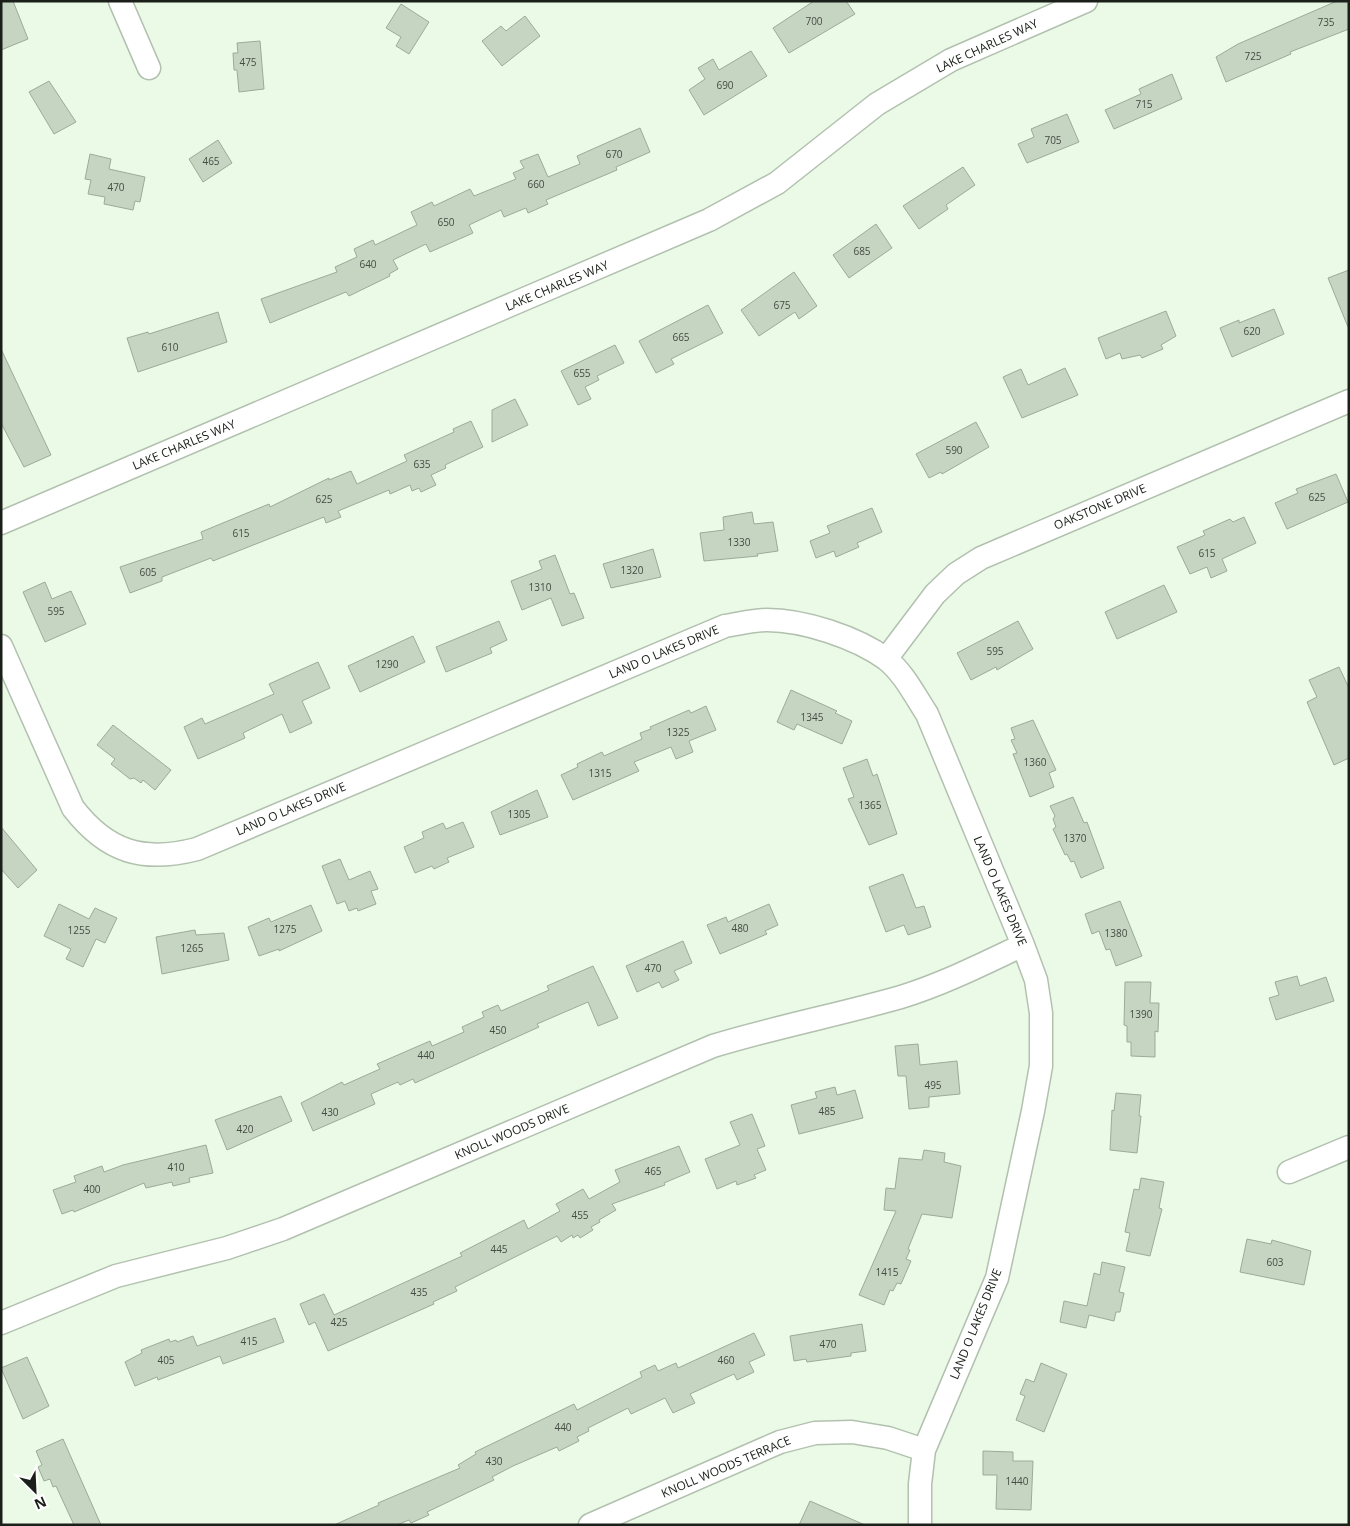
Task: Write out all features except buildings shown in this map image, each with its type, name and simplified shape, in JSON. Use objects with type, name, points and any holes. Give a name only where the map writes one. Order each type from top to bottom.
[{"type":"street","points":[[120,1],[150,68]]},
{"type":"street","name":"LAKE CHARLES WAY","points":[[1,523],[709,220],[777,183],[877,104],[951,60],[1086,1]]},
{"type":"street","name":"OAKSTONE DRIVE","points":[[886,660],[935,594],[956,574],[981,558],[1349,401]]},
{"type":"street","name":"LAND O LAKES DRIVE","points":[[1,646],[73,808],[86,825],[104,840],[123,850],[147,855],[173,855],[196,849],[725,626],[766,620],[807,624],[845,638],[886,660],[908,684],[927,714],[1023,945],[1036,980],[1041,1014],[1040,1066],[1031,1120],[998,1278],[924,1450],[920,1484],[920,1525]]},
{"type":"street","name":"KNOLL WOODS DRIVE","points":[[1,1323],[116,1276],[227,1248],[283,1229],[713,1046],[762,1031],[855,1010],[903,996],[956,976],[1023,945]]},
{"type":"street","points":[[1289,1172],[1349,1147]]},
{"type":"street","name":"KNOLL WOODS TERRACE","points":[[590,1525],[780,1442],[815,1433],[852,1432],[888,1438],[924,1450]]}]
